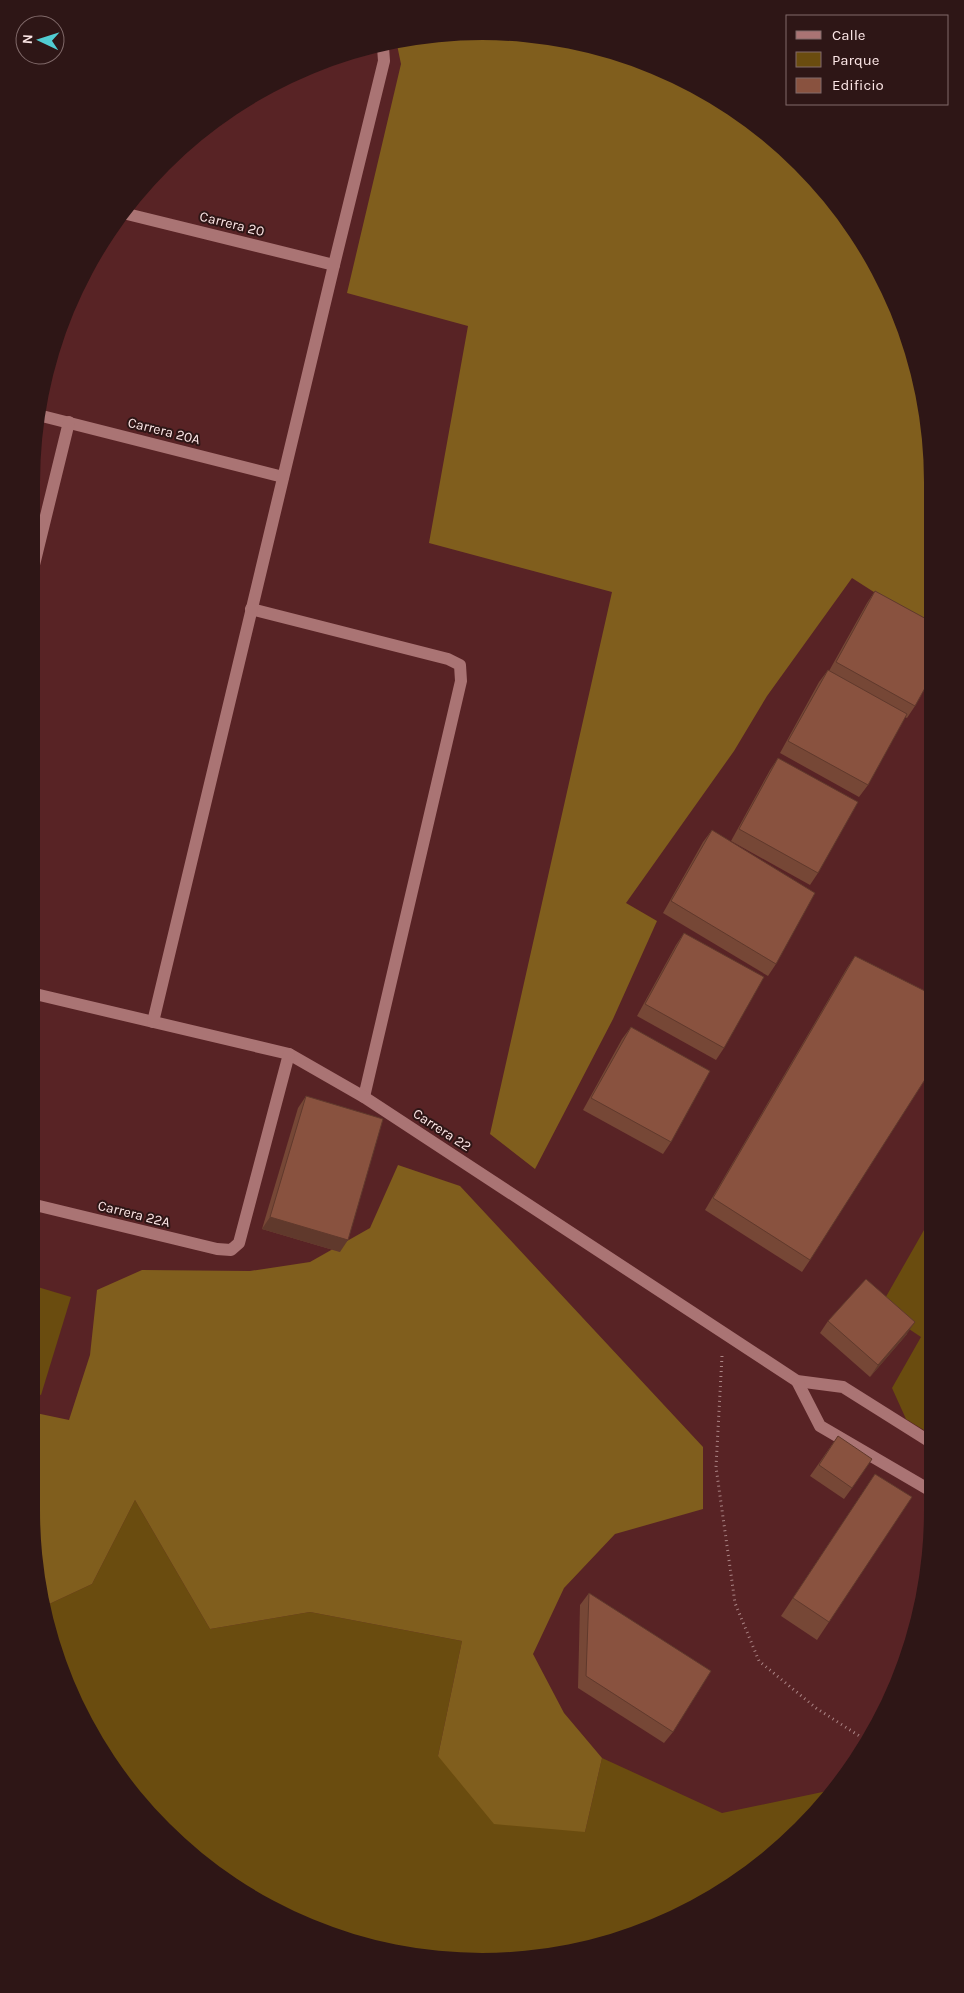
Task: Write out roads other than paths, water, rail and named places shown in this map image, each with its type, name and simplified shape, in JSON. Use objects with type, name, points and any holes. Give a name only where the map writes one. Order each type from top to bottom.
[{"type":"street","points":[[153,1022],[384,61],[382,51]]},
{"type":"street","name":"Carrera 20","points":[[130,215],[334,265]]},
{"type":"street","name":"Carrera 20A","points":[[45,416],[283,476]]},
{"type":"street","points":[[40,540],[68,422]]},
{"type":"street","points":[[251,609],[448,659],[460,665],[461,681],[364,1097]]},
{"type":"street","name":"Carrera 22","points":[[40,995],[289,1054],[364,1097],[797,1381]]},
{"type":"street","name":"Carrera 22A","points":[[40,1206],[217,1249],[230,1250],[239,1243],[289,1054]]},
{"type":"street","points":[[797,1381],[842,1387],[924,1437]]},
{"type":"street","points":[[797,1381],[820,1426],[924,1487]]}]
